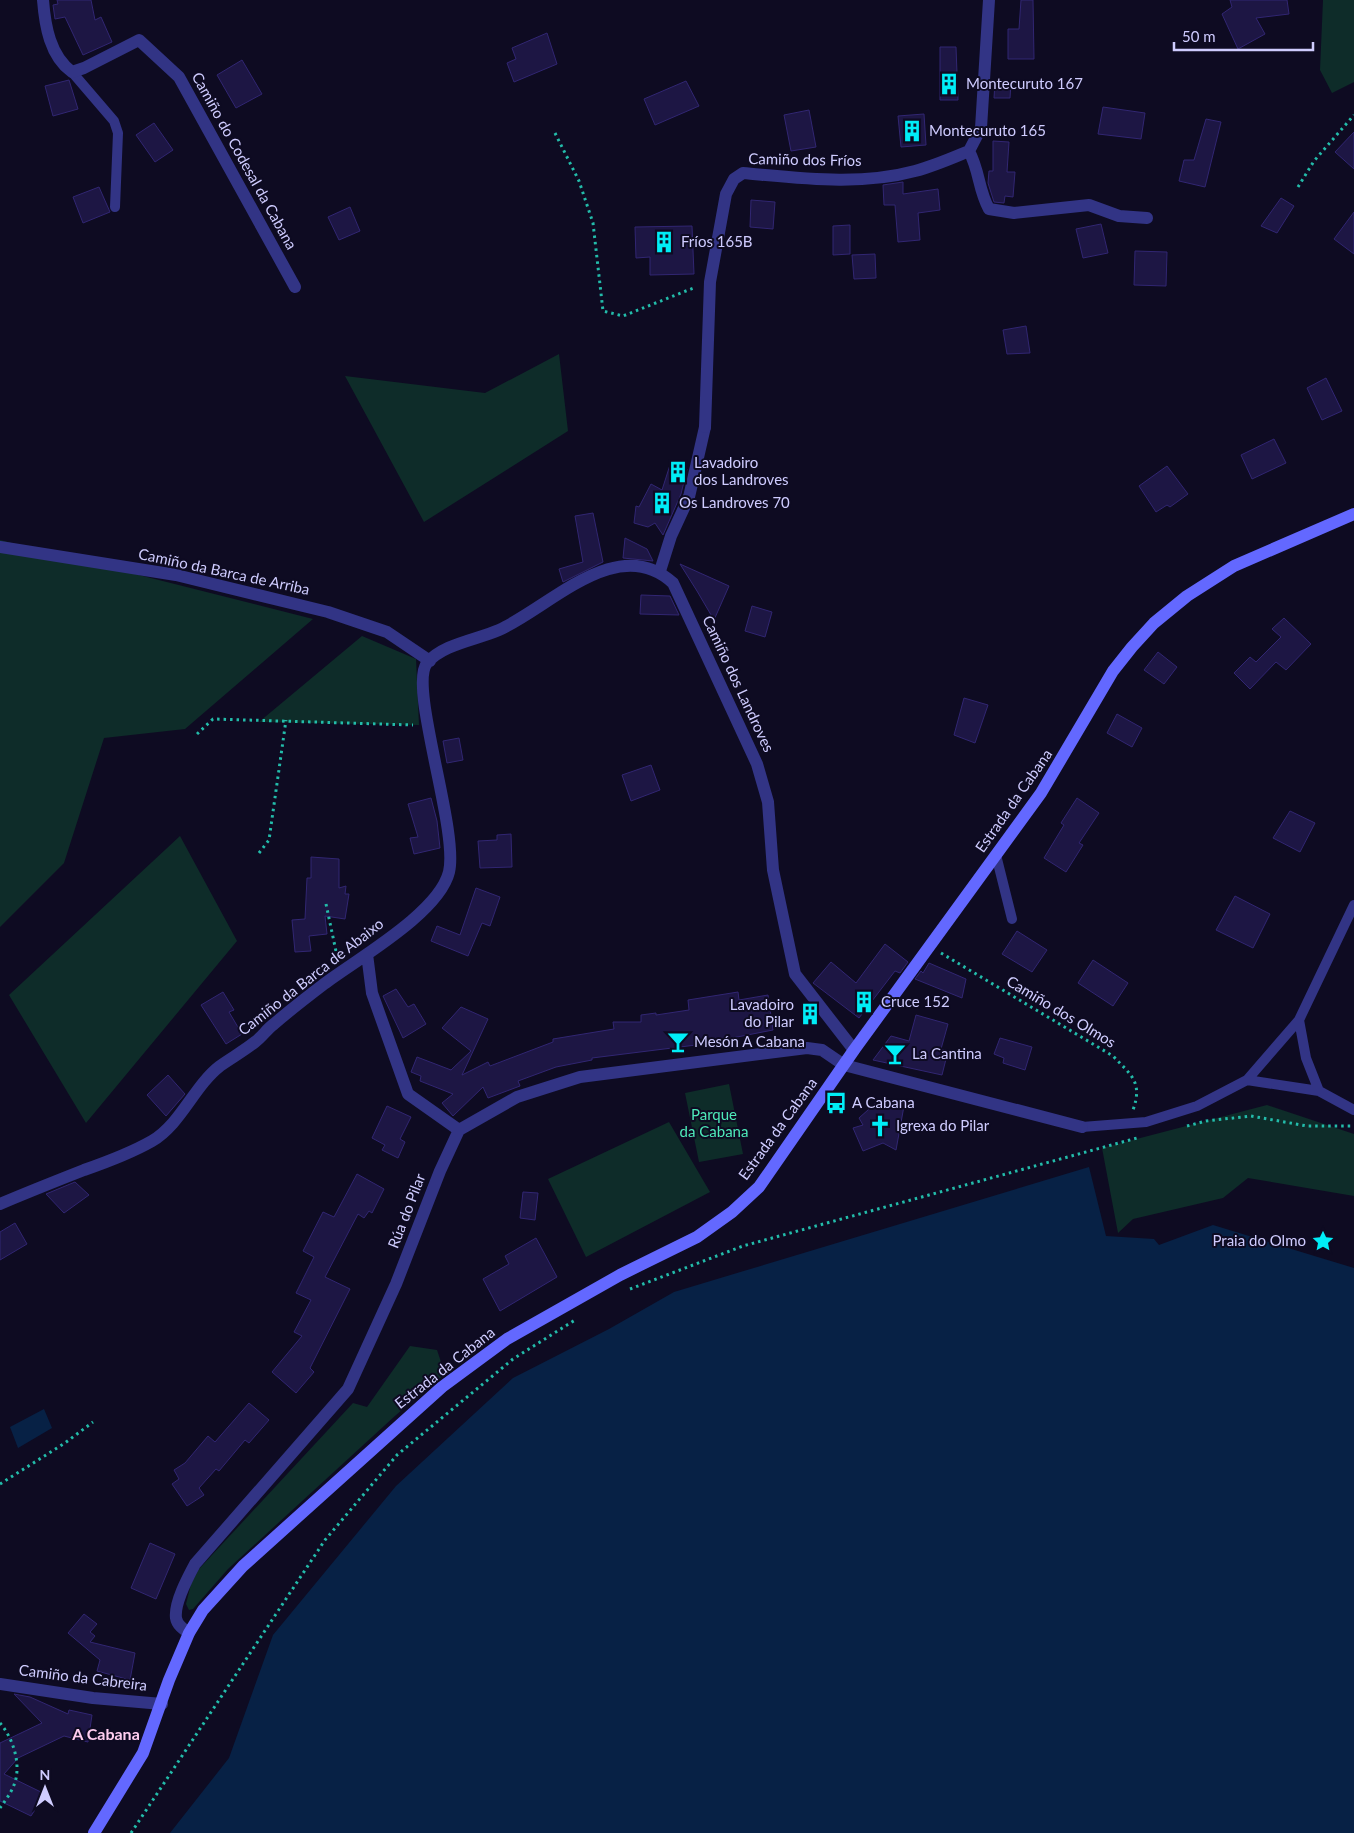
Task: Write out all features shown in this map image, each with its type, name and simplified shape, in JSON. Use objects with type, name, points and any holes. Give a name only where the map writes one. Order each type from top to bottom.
[{"type":"main road","name":"Estrada da Cabana","points":[[94,1833],[139,1761],[162,1704],[169,1680],[189,1633],[203,1610],[243,1566],[442,1387],[507,1339],[557,1309],[697,1237],[732,1212],[759,1187],[854,1050],[1060,764],[1113,671],[1154,623],[1187,596],[1234,566],[1354,514]]},
{"type":"street","points":[[43,0],[50,38],[60,64],[72,72]]},
{"type":"street","points":[[988,0],[982,128],[969,151],[978,168],[981,195],[989,209],[1014,213],[1089,205],[1119,216],[1147,218]]},
{"type":"street","name":"Camiño do Codesal da Cabana","points":[[72,72],[84,68],[139,40],[152,50],[179,77],[295,286]]},
{"type":"street","name":"Camiño dos Fríos","points":[[660,571],[671,536],[689,497],[705,427],[710,282],[726,194],[734,179],[743,173],[814,179],[862,179],[915,171],[969,151]]},
{"type":"street","name":"Camiño da Barca de Arriba","points":[[0,547],[176,575],[328,612],[387,632],[430,661]]},
{"type":"street","points":[[430,661],[442,651],[500,630],[596,573],[616,567],[644,566],[660,571]]},
{"type":"street","name":"Camiño dos Landroves","points":[[660,571],[673,583],[757,764],[768,802],[772,870],[795,974],[854,1050]]},
{"type":"street","name":"Camiño da Barca de Abaixo","points":[[0,1204],[122,1156],[155,1140],[217,1068],[257,1041],[271,1026],[417,916],[440,890],[449,872],[449,848],[422,691],[422,673],[430,661]]},
{"type":"street","points":[[367,954],[372,993],[408,1094],[459,1130],[517,1097],[580,1077],[806,1048],[822,1050],[844,1065],[1082,1127]]},
{"type":"street","name":"Rúa do Pilar","points":[[189,1633],[180,1626],[176,1617],[183,1586],[195,1564],[348,1389],[396,1284],[440,1171],[459,1130]]},
{"type":"street","name":"Camiño da Cabreira","points":[[0,1684],[93,1698],[162,1704]]},
{"type":"lane","points":[[72,72],[114,121],[118,133],[115,206]]},
{"type":"lane","points":[[996,855],[1012,919]]},
{"type":"lane","points":[[1082,1127],[1128,1125],[1146,1122],[1198,1106],[1247,1080],[1299,1020],[1354,905]]},
{"type":"lane","points":[[1299,1020],[1306,1058],[1319,1091]]},
{"type":"lane","points":[[1247,1080],[1319,1091],[1354,1110]]},
{"type":"path","points":[[1298,187],[1314,161],[1354,114]]},
{"type":"path","points":[[555,133],[579,181],[593,222],[603,311],[623,316],[710,282]]},
{"type":"path","points":[[197,734],[213,719],[429,726]]},
{"type":"path","points":[[259,853],[269,840],[286,720]]},
{"type":"path","points":[[326,904],[335,949],[343,970]]},
{"type":"path","name":"Camiño dos Olmos","points":[[930,946],[1113,1056],[1135,1078],[1138,1097],[1128,1125]]},
{"type":"path","points":[[1181,1127],[1206,1121],[1250,1116],[1307,1126],[1354,1126]]},
{"type":"path","points":[[627,1290],[743,1246],[1146,1136]]},
{"type":"path","points":[[130,1833],[325,1540],[397,1455],[513,1359],[577,1319]]},
{"type":"path","points":[[0,1484],[65,1443],[93,1422]]},
{"type":"path","points":[[0,1723],[10,1734],[18,1766],[15,1784],[0,1808]]},
{"type":"green space","points":[[1323,0],[1354,0],[1354,82],[1332,93],[1320,70]]},
{"type":"green space","points":[[559,354],[568,431],[424,522],[345,376],[485,393]]},
{"type":"green space","points":[[0,540],[313,619],[185,729],[104,738],[64,863],[0,927]]},
{"type":"green space","points":[[362,636],[416,659],[419,725],[259,722]]},
{"type":"green space","points":[[180,836],[237,941],[86,1123],[9,995]]},
{"type":"green space","name":"Parque da Cabana","points":[[729,1084],[743,1154],[699,1162],[685,1093]]},
{"type":"green space","points":[[1267,1105],[1354,1134],[1354,1196],[1248,1178],[1223,1198],[1133,1219],[1118,1233],[1102,1148]]},
{"type":"green space","points":[[669,1122],[710,1192],[586,1257],[548,1179]]},
{"type":"green space","points":[[410,1346],[437,1350],[445,1374],[396,1415],[228,1569],[193,1609],[189,1610],[186,1604],[191,1584],[199,1569],[353,1403],[367,1407]]},
{"type":"water","points":[[1089,1167],[1106,1236],[1154,1239],[1159,1245],[1213,1225],[1354,1268],[1354,1833],[170,1833],[229,1758],[273,1635],[396,1486],[513,1378],[609,1329],[674,1292]]},
{"type":"water","points":[[44,1409],[52,1428],[18,1448],[10,1427]]},
{"type":"building","points":[[57,0],[91,0],[95,20],[101,17],[112,42],[83,55],[65,17],[55,19],[53,5],[58,4]]},
{"type":"building","points":[[1021,0],[1033,0],[1034,59],[1008,59],[1008,29],[1019,29]]},
{"type":"building","points":[[1230,0],[1287,0],[1289,14],[1256,18],[1265,34],[1238,49],[1222,14],[1232,7]]},
{"type":"building","points":[[547,33],[557,64],[514,82],[507,63],[516,59],[512,48]]},
{"type":"building","name":"Montecuruto 167","points":[[940,47],[956,47],[958,100],[940,100]]},
{"type":"building","points":[[242,60],[262,94],[236,108],[217,75]]},
{"type":"building","points":[[69,80],[78,109],[53,116],[45,86]]},
{"type":"building","points":[[686,81],[699,106],[655,125],[644,99]]},
{"type":"building","points":[[995,82],[1011,83],[1010,98],[994,98]]},
{"type":"building","points":[[1103,107],[1145,113],[1141,139],[1098,134]]},
{"type":"building","points":[[809,110],[816,147],[791,151],[784,115]]},
{"type":"building","name":"Montecuruto 165","points":[[924,114],[926,145],[901,147],[898,116]]},
{"type":"building","points":[[1206,119],[1221,122],[1205,187],[1179,181],[1184,160],[1194,160]]},
{"type":"building","points":[[154,123],[173,150],[155,162],[136,135]]},
{"type":"building","points":[[1354,132],[1354,169],[1335,152]]},
{"type":"building","points":[[993,141],[1009,142],[1007,172],[1015,172],[1013,197],[1005,196],[1004,203],[994,202],[988,183],[989,171],[993,171]]},
{"type":"building","points":[[903,182],[903,194],[938,189],[940,210],[918,213],[920,240],[898,242],[895,205],[884,205],[883,185]]},
{"type":"building","points":[[99,187],[110,212],[83,223],[73,197]]},
{"type":"building","points":[[1281,198],[1294,206],[1277,233],[1261,226]]},
{"type":"building","points":[[751,200],[775,202],[773,229],[750,227]]},
{"type":"building","points":[[350,207],[360,231],[339,240],[328,217]]},
{"type":"building","points":[[1354,212],[1354,254],[1334,239]]},
{"type":"building","points":[[1101,224],[1108,253],[1083,258],[1076,229]]},
{"type":"building","points":[[850,225],[850,254],[833,255],[833,226]]},
{"type":"building","name":"Fríos 165B","points":[[692,226],[694,274],[650,275],[650,257],[636,258],[635,227]]},
{"type":"building","points":[[1135,251],[1167,252],[1166,286],[1134,285]]},
{"type":"building","points":[[875,254],[876,278],[854,279],[852,255]]},
{"type":"building","points":[[1026,326],[1030,353],[1007,354],[1003,330]]},
{"type":"building","points":[[1326,378],[1342,411],[1322,420],[1307,388]]},
{"type":"building","points":[[1274,439],[1286,463],[1252,479],[1241,455]]},
{"type":"building","points":[[670,465],[687,469],[681,494],[663,535],[655,523],[648,527],[634,523],[636,506],[639,507],[651,484],[662,490]]},
{"type":"building","points":[[1167,466],[1188,494],[1170,507],[1167,505],[1156,512],[1139,486]]},
{"type":"building","points":[[593,513],[603,562],[563,582],[559,569],[583,562],[575,516]]},
{"type":"building","points":[[625,538],[647,549],[653,561],[623,558]]},
{"type":"building","points":[[680,564],[729,586],[714,620],[697,591]]},
{"type":"building","points":[[641,595],[670,596],[679,615],[640,614]]},
{"type":"building","points":[[752,606],[772,612],[765,637],[745,631]]},
{"type":"building","points":[[1284,618],[1311,644],[1286,670],[1276,662],[1250,689],[1234,673],[1250,657],[1256,662],[1281,637],[1272,629]]},
{"type":"building","points":[[1158,652],[1177,667],[1164,684],[1144,670]]},
{"type":"building","points":[[964,698],[988,705],[975,743],[954,735]]},
{"type":"building","points":[[1117,714],[1142,728],[1132,747],[1107,733]]},
{"type":"building","points":[[459,738],[463,760],[447,763],[443,741]]},
{"type":"building","points":[[651,765],[660,790],[631,801],[622,775]]},
{"type":"building","points":[[431,798],[437,821],[440,848],[414,854],[410,838],[418,837],[408,804]]},
{"type":"building","points":[[1077,798],[1099,813],[1079,843],[1083,845],[1066,872],[1044,858],[1064,825],[1061,823]]},
{"type":"building","points":[[1290,811],[1315,823],[1300,852],[1273,838]]},
{"type":"building","points":[[511,834],[512,867],[480,868],[478,841],[497,840],[497,835]]},
{"type":"building","points":[[311,857],[339,859],[339,888],[346,886],[345,894],[349,894],[345,919],[325,916],[327,934],[309,936],[311,951],[295,952],[292,920],[305,919],[307,878],[311,878]]},
{"type":"building","points":[[476,888],[500,897],[490,926],[482,923],[468,956],[431,941],[437,926],[460,935]]},
{"type":"building","points":[[1235,896],[1270,914],[1253,948],[1216,930]]},
{"type":"building","points":[[1017,931],[1047,950],[1032,972],[1002,954]]},
{"type":"building","points":[[885,944],[908,962],[900,973],[895,971],[859,1018],[813,983],[831,962],[856,983]]},
{"type":"building","points":[[1093,960],[1128,983],[1113,1006],[1078,983]]},
{"type":"building","points":[[929,963],[966,979],[962,998],[915,979],[921,971],[923,973]]},
{"type":"building","points":[[396,989],[408,1007],[414,1004],[426,1024],[403,1038],[383,996]]},
{"type":"building","points":[[223,992],[234,1010],[229,1012],[242,1034],[226,1044],[201,1005]]},
{"type":"building","points":[[738,992],[739,1000],[768,995],[773,1030],[696,1045],[592,1058],[592,1060],[556,1067],[518,1081],[520,1086],[488,1098],[483,1087],[453,1116],[442,1103],[453,1094],[420,1081],[421,1076],[411,1072],[417,1057],[451,1070],[471,1051],[442,1028],[461,1007],[488,1019],[462,1075],[488,1062],[490,1066],[553,1042],[553,1039],[614,1029],[613,1022],[641,1022],[641,1015],[656,1013],[656,1015],[689,1010],[688,1000]]},
{"type":"building","points":[[916,1015],[948,1024],[941,1049],[948,1051],[942,1075],[873,1060],[891,1036],[909,1041]]},
{"type":"building","points":[[1000,1038],[1032,1047],[1025,1070],[1003,1063],[1004,1058],[994,1054]]},
{"type":"building","points":[[168,1075],[185,1094],[166,1116],[147,1095]]},
{"type":"building","name":"Igrexa do Pilar","points":[[878,1101],[904,1106],[896,1150],[883,1143],[863,1151],[853,1128],[863,1125],[859,1118]]},
{"type":"building","points":[[387,1106],[411,1117],[400,1139],[405,1142],[398,1158],[382,1150],[385,1145],[372,1138]]},
{"type":"building","points":[[357,1174],[384,1189],[372,1213],[369,1211],[364,1218],[358,1214],[325,1277],[350,1289],[310,1368],[314,1372],[296,1393],[272,1372],[302,1336],[294,1332],[311,1300],[296,1293],[314,1257],[303,1251],[323,1212],[334,1217]]},
{"type":"building","points":[[75,1182],[89,1195],[64,1213],[46,1194]]},
{"type":"building","points":[[523,1192],[538,1193],[535,1220],[520,1218]]},
{"type":"building","points":[[15,1223],[27,1244],[0,1260],[0,1232]]},
{"type":"building","points":[[536,1238],[557,1277],[500,1311],[483,1279],[509,1264],[505,1256]]},
{"type":"building","points":[[249,1403],[269,1420],[249,1443],[245,1440],[219,1471],[216,1469],[199,1488],[204,1495],[187,1506],[172,1484],[179,1479],[174,1470],[185,1463],[208,1436],[215,1442]]},
{"type":"building","points":[[150,1543],[175,1554],[156,1599],[131,1588]]},
{"type":"building","points":[[84,1614],[97,1624],[90,1632],[95,1636],[90,1642],[135,1653],[130,1680],[97,1671],[100,1660],[68,1633]]},
{"type":"building","points":[[14,1694],[30,1697],[68,1714],[69,1710],[92,1715],[88,1742],[64,1736],[18,1758],[4,1774],[45,1794],[31,1816],[0,1801],[0,1743],[42,1723]]},
{"type":"place","name":"Montecuruto 167","points":[[949,84]]},
{"type":"place","name":"Montecuruto 165","points":[[912,131]]},
{"type":"place","name":"Fríos 165B","points":[[664,242]]},
{"type":"place","name":"Lavadoiro dos Landroves","points":[[678,472]]},
{"type":"place","name":"Os Landroves 70","points":[[662,503]]},
{"type":"place","name":"Cruce 152","points":[[864,1002]]},
{"type":"place","name":"Lavadoiro do Pilar","points":[[810,1014]]},
{"type":"place","name":"Mesón A Cabana","points":[[678,1042]]},
{"type":"place","name":"La Cantina","points":[[895,1054]]},
{"type":"place","name":"A Cabana","points":[[836,1103]]},
{"type":"place","name":"Igrexa do Pilar","points":[[880,1126]]},
{"type":"place","name":"Praia do Olmo","points":[[1323,1241]]},
{"type":"district","name":"A Cabana","points":[[106,1734]]}]
